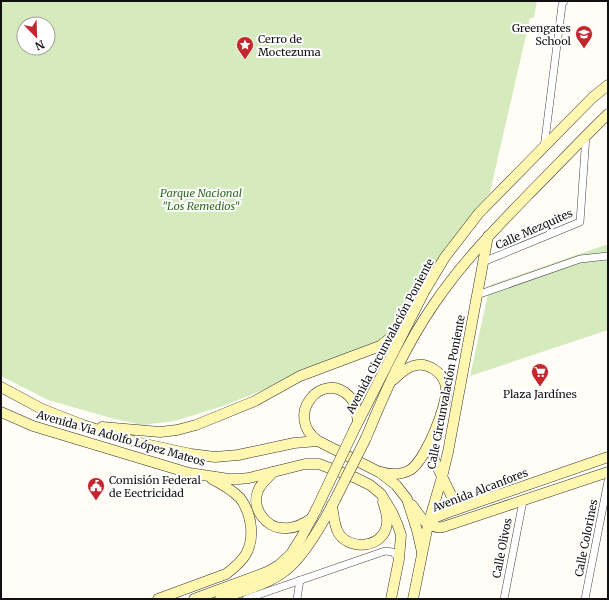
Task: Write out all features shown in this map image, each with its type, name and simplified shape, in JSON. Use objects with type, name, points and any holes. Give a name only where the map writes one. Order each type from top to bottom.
[{"type":"main road","name":"Avenida Circunvalación Poniente","points":[[314,514],[408,323],[445,257],[475,218],[592,98],[608,85]]},
{"type":"main road","name":"Avenida Circunvalación Poniente","points":[[334,503],[366,438],[389,384],[408,345],[434,304],[458,271],[488,236],[608,114]]},
{"type":"main road","name":"Calle Circunvalación Poniente","points":[[422,552],[442,477],[488,236]]},
{"type":"main road","points":[[84,425],[160,432],[196,425],[254,401],[300,376],[380,346],[408,323]]},
{"type":"main road","points":[[379,472],[398,474],[412,469],[418,463],[424,455],[444,408],[446,396],[444,380],[438,372],[421,364],[413,365],[405,369],[389,384]]},
{"type":"main road","name":"Avenida Via Adolfo López Mateos","points":[[1,387],[42,409],[84,425],[136,442],[191,454],[215,457],[238,455],[294,443],[318,441]]},
{"type":"main road","points":[[356,426],[356,408],[352,399],[346,393],[338,389],[331,388],[321,390],[312,396],[305,404],[303,414],[305,426],[312,437],[379,472],[396,485],[428,525]]},
{"type":"main road","name":"Avenida Via Adolfo López Mateos","points":[[1,412],[33,426],[190,473],[239,479],[305,464],[319,464],[356,478],[370,485],[381,494],[392,512],[400,530],[399,559],[391,599]]},
{"type":"main road","points":[[431,438],[432,454],[451,495],[456,499],[476,502]]},
{"type":"main road","name":"Avenida Alcanfores","points":[[606,477],[522,501],[448,526],[438,528],[428,525],[436,517],[608,457]]},
{"type":"main road","points":[[273,472],[258,491],[257,505],[262,518],[273,526],[291,528],[306,522],[314,514]]},
{"type":"main road","points":[[158,599],[226,574],[234,569],[241,561],[250,546],[251,532],[246,507],[229,489],[207,476]]},
{"type":"main road","points":[[334,503],[337,530],[343,538],[352,543],[363,546],[372,544],[380,539],[385,530],[387,522],[381,494]]},
{"type":"main road","points":[[407,499],[422,552],[413,599]]},
{"type":"main road","points":[[220,599],[272,579],[286,570],[297,560],[334,503]]},
{"type":"main road","points":[[194,599],[266,572],[279,565],[291,554],[314,514]]},
{"type":"street","points":[[544,148],[562,5],[564,1]]},
{"type":"street","name":"Calle Mezquites","points":[[483,262],[580,222],[586,135]]},
{"type":"street","points":[[477,295],[580,259],[608,256]]},
{"type":"street","name":"Calle Colorines","points":[[585,599],[606,477]]},
{"type":"street","name":"Calle Olivos","points":[[504,599],[522,501]]},
{"type":"street","points":[[246,599],[386,551],[393,552],[399,559]]},
{"type":"street","points":[[297,599],[300,580]]},
{"type":"green space","name":"Parque Nacional \"Los Remedios\"","points":[[1,1],[537,1],[534,18],[530,18],[490,192],[393,329],[376,343],[308,368],[273,386],[223,406],[175,421],[142,425],[111,418],[48,400],[1,376]]},
{"type":"green space","points":[[608,244],[608,330],[470,376],[490,285]]},
{"type":"place","name":"Greengates School","points":[[584,49]]},
{"type":"place","name":"Cerro de Moctezuma","points":[[245,60]]},
{"type":"place","name":"Plaza Jardínes","points":[[540,387]]},
{"type":"place","name":"Comisión Federal de Eectricidad","points":[[96,501]]}]
